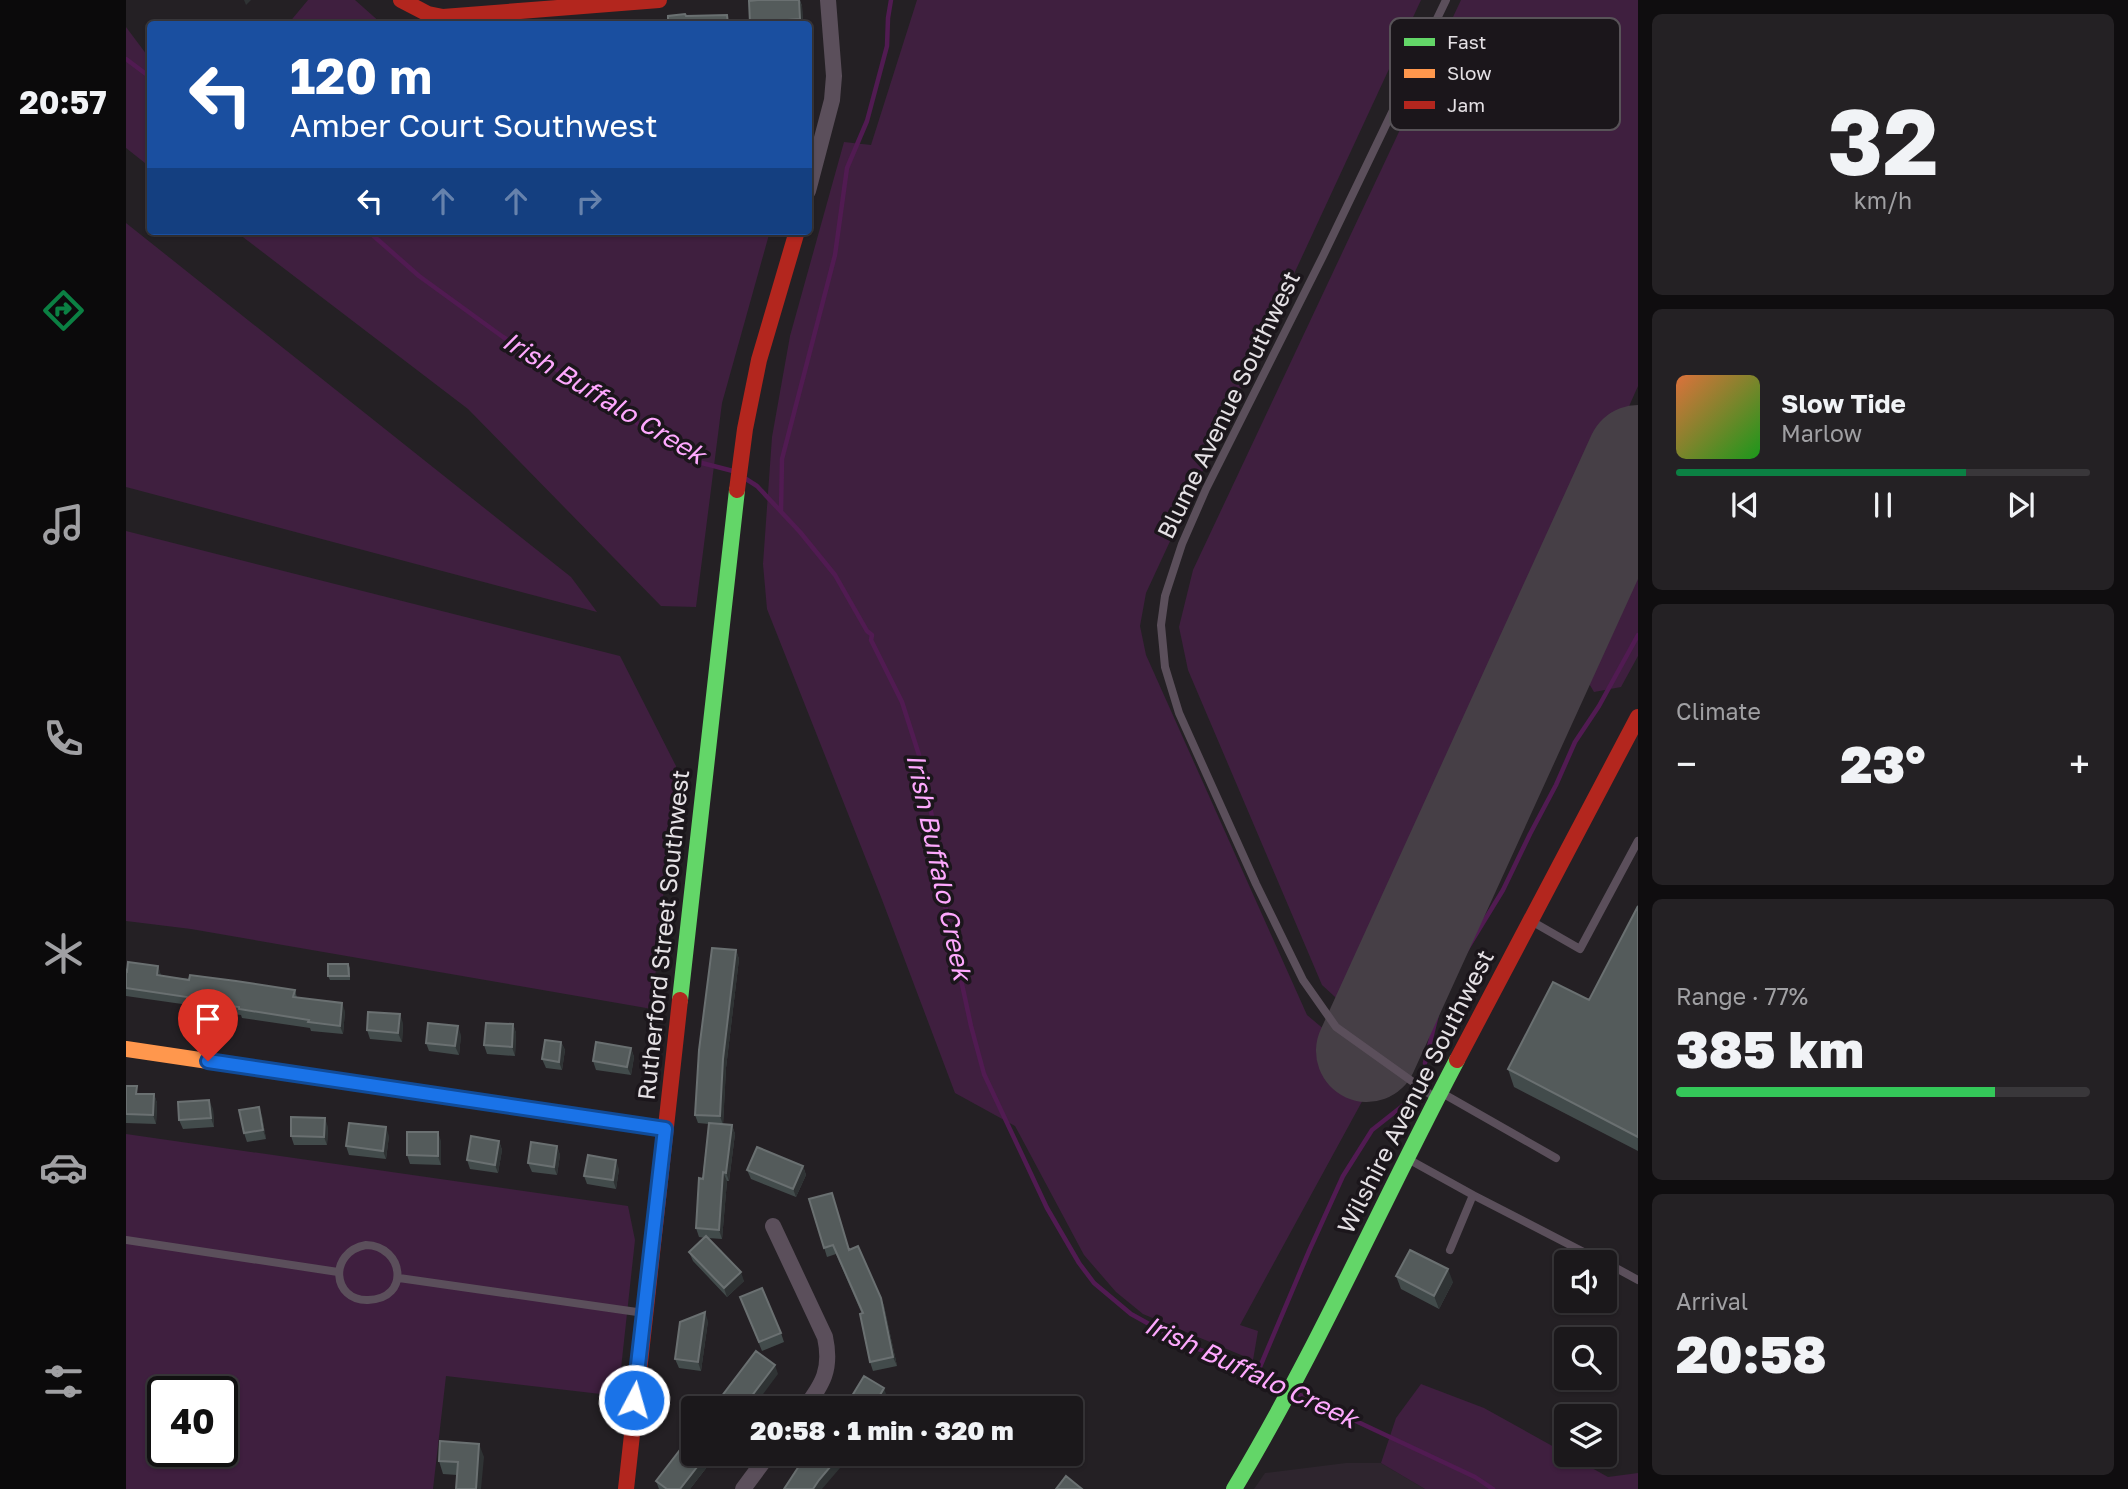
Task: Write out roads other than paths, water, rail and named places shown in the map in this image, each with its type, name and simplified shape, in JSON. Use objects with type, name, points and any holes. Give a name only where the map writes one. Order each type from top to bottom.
[{"type":"street","points":[[401,0],[428,14],[443,17],[659,0]]},
{"type":"street","points":[[812,176],[832,100],[834,76],[828,0]]},
{"type":"street","name":"Rutherford Street Southwest","points":[[626,1489],[745,429],[759,360],[796,235]]},
{"type":"street","name":"Wilshire Avenue Southwest","points":[[1234,1489],[1317,1337],[1405,1158],[1530,921],[1632,743],[1638,716]]},
{"type":"street","points":[[126,1049],[665,1129]]},
{"type":"street","points":[[773,1226],[825,1337],[828,1366],[824,1379],[813,1396]]},
{"type":"street","points":[[743,1489],[760,1466]]},
{"type":"lane","name":"Blume Avenue Southwest","points":[[1437,18],[1446,0]]},
{"type":"lane","name":"Blume Avenue Southwest","points":[[1390,117],[1206,489],[1182,544],[1165,596],[1161,625],[1165,667],[1179,713],[1256,884],[1303,980],[1336,1027],[1438,1095],[1556,1158]]},
{"type":"lane","points":[[1530,921],[1580,949],[1638,841]]},
{"type":"lane","points":[[1405,1158],[1581,1250]]},
{"type":"lane","points":[[1450,1250],[1473,1195]]},
{"type":"lane","points":[[126,1240],[338,1272]]},
{"type":"lane","points":[[375,1245],[391,1257],[399,1272],[399,1278],[389,1294],[362,1300],[353,1297],[340,1283],[338,1272],[340,1263],[349,1250],[358,1246],[375,1245]]},
{"type":"lane","points":[[1617,1269],[1638,1280]]},
{"type":"lane","points":[[399,1278],[644,1313]]},
{"type":"waterway","points":[[781,511],[782,459],[835,255],[847,168],[867,121],[887,46],[891,0]]},
{"type":"waterway","name":"Irish Buffalo Creek","points":[[126,59],[147,75]]},
{"type":"waterway","name":"Irish Buffalo Creek","points":[[373,235],[419,276],[503,337],[610,402],[647,431],[702,463],[733,471]]},
{"type":"waterway","name":"Irish Buffalo Creek","points":[[746,479],[757,486],[800,532],[835,575],[867,631],[872,635],[871,640],[902,702],[919,755],[934,826],[943,896],[984,1074],[1047,1208],[1079,1263],[1094,1283],[1131,1314],[1187,1345],[1236,1363],[1283,1387]]},
{"type":"waterway","points":[[1425,1063],[1439,1006],[1459,962],[1503,890],[1575,742],[1599,706],[1638,635]]},
{"type":"waterway","points":[[1257,1374],[1343,1176],[1372,1130],[1405,1104]]},
{"type":"waterway","name":"Irish Buffalo Creek","points":[[1294,1392],[1475,1477],[1493,1489]]}]
